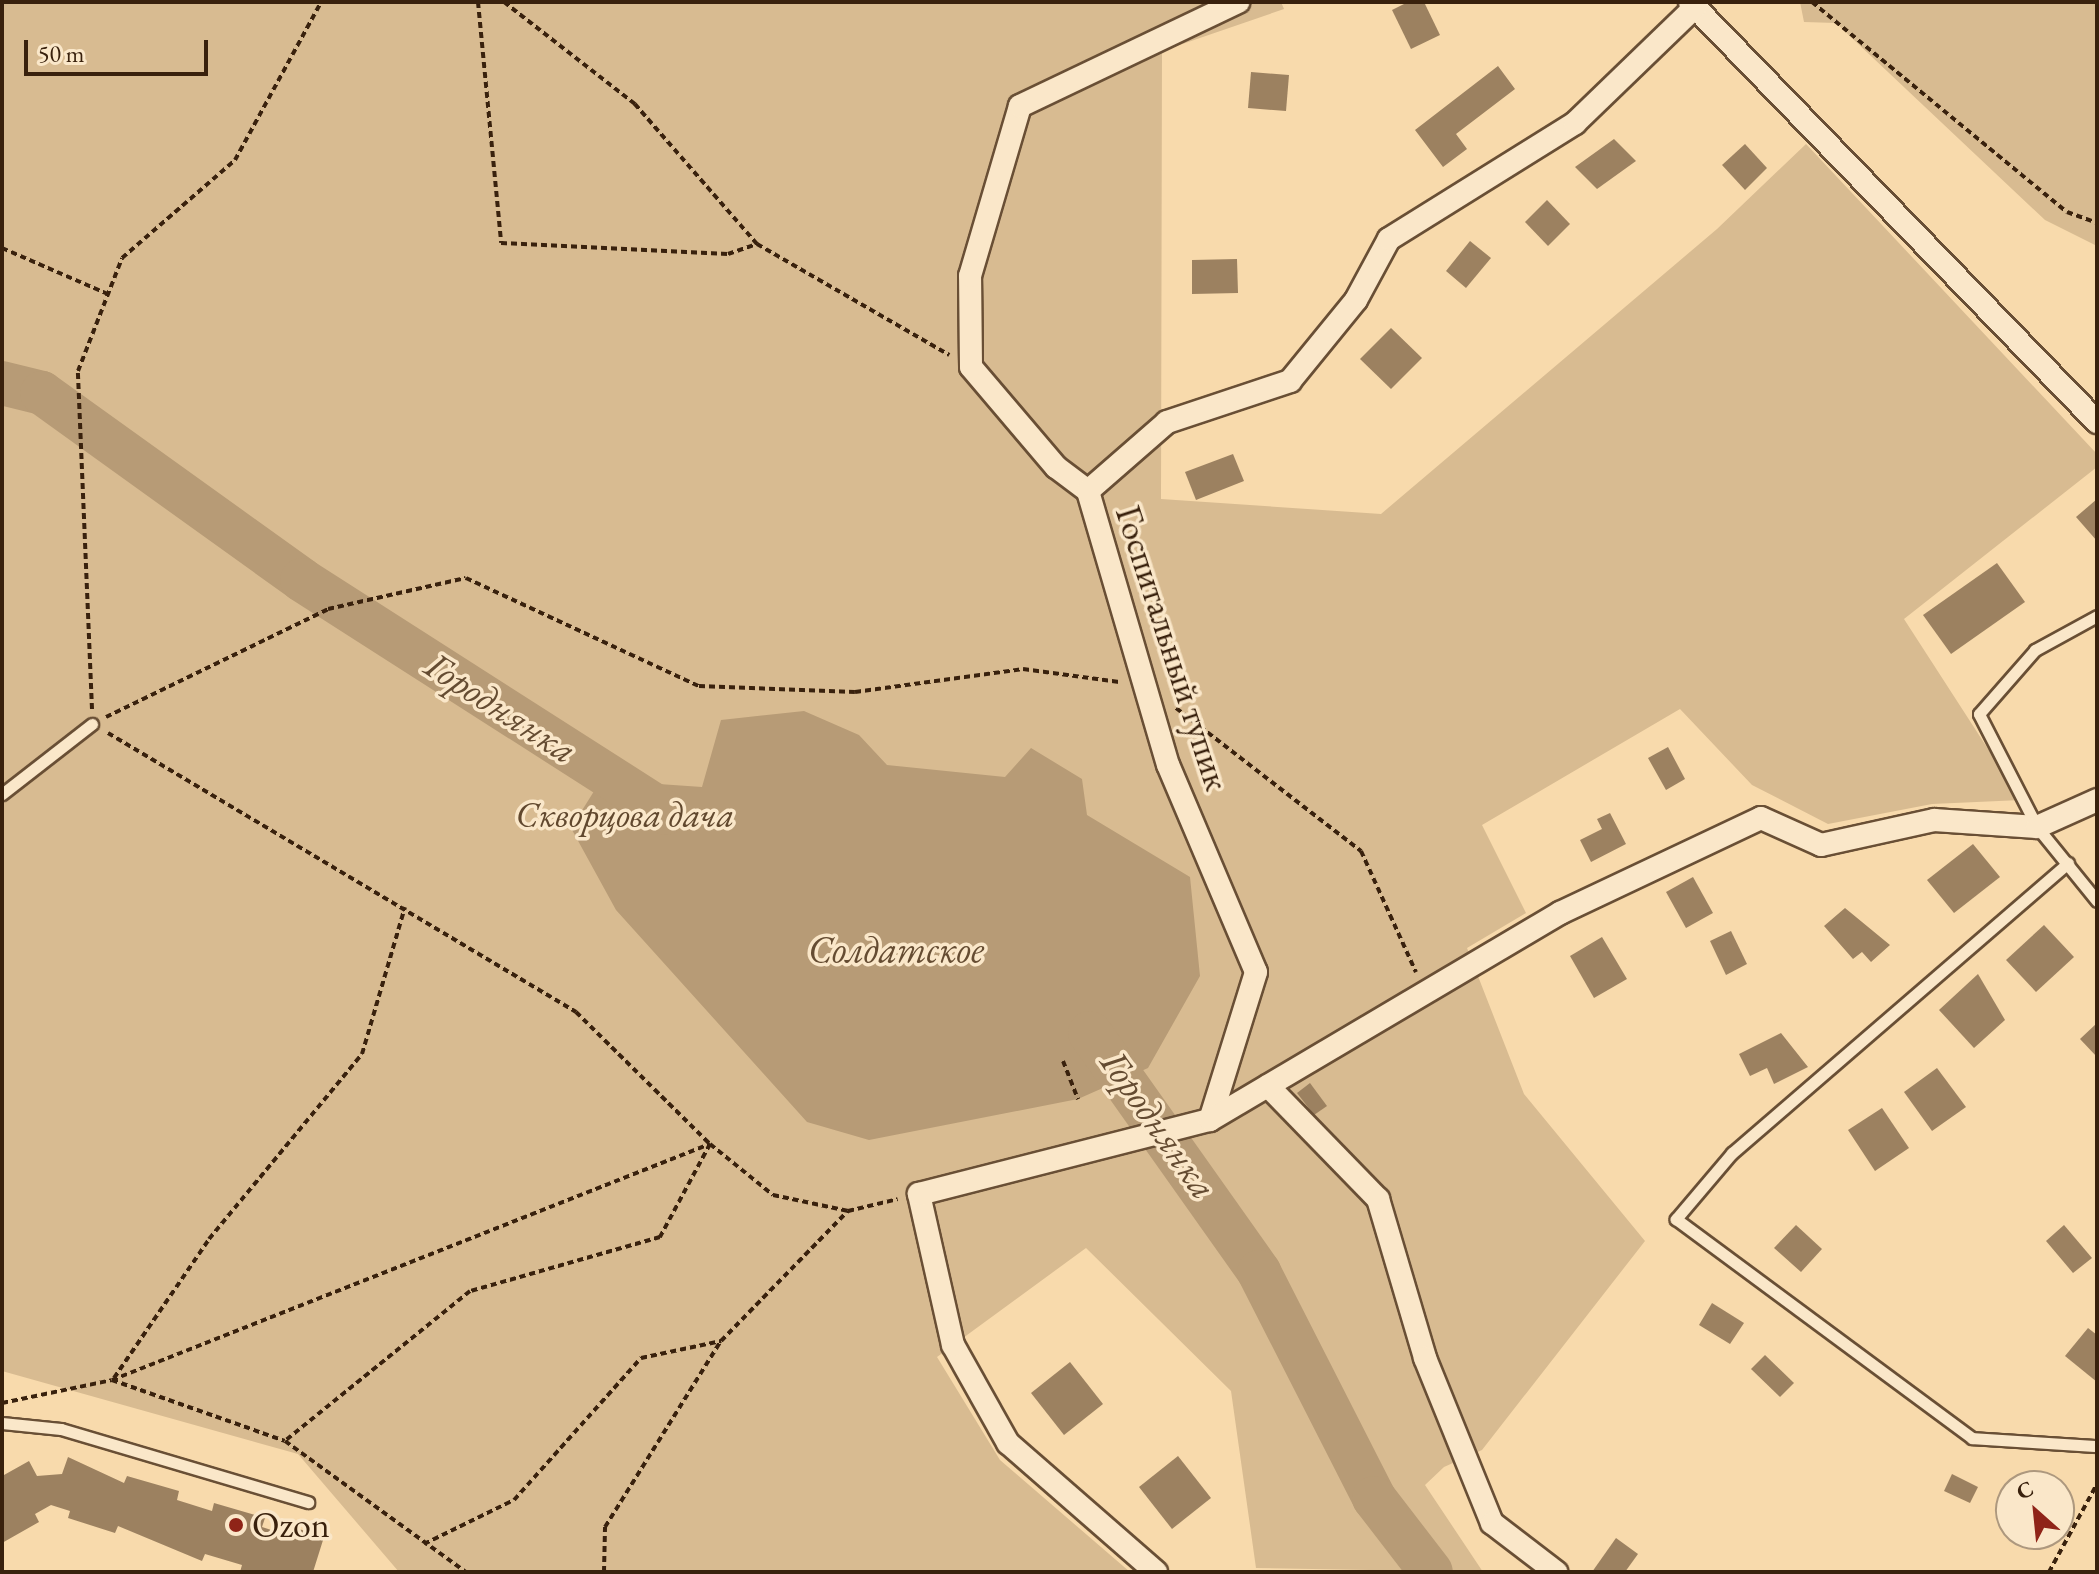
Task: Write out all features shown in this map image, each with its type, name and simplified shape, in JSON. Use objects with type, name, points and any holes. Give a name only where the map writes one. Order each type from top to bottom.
[{"type":"street","points":[[1088,491],[1056,467],[971,367],[970,276],[1020,106],[1238,2]]},
{"type":"street","points":[[1692,4],[2097,422]]},
{"type":"street","name":"Госпитальный тупик","points":[[1210,1120],[1256,972],[1168,765],[1142,685],[1088,491],[1167,422],[1290,381],[1356,300],[1389,239],[1575,123],[1692,4]]},
{"type":"street","points":[[1156,1572],[1008,1443],[953,1345],[919,1194],[1210,1120],[1560,913],[1761,818],[1821,845],[1934,820],[2037,827],[2097,800]]},
{"type":"street","points":[[1268,1086],[1378,1199],[1425,1358],[1492,1523],[1556,1572]]},
{"type":"lane","points":[[2097,616],[2035,650],[1979,714],[2037,827],[2097,901]]},
{"type":"lane","points":[[2,794],[92,724]]},
{"type":"lane","points":[[2068,863],[1732,1153],[1676,1219],[1972,1438],[2097,1446]]},
{"type":"lane","points":[[2,1423],[61,1429],[308,1502]]},
{"type":"path","points":[[92,724],[78,371],[122,258],[235,160],[321,2]]},
{"type":"path","points":[[478,2],[501,243],[728,254],[757,244]]},
{"type":"path","points":[[504,2],[635,104],[757,244],[971,367]]},
{"type":"path","points":[[1812,2],[2067,212],[2097,223]]},
{"type":"path","points":[[2,248],[108,294]]},
{"type":"path","points":[[92,724],[328,609],[466,578],[699,686],[855,692],[1023,669],[1142,685],[1361,851],[1425,993]]},
{"type":"path","points":[[92,724],[405,907],[576,1012],[710,1144],[773,1195],[848,1211],[919,1194]]},
{"type":"path","points":[[112,1380],[209,1239],[362,1054],[405,907]]},
{"type":"path","points":[[1063,1061],[1078,1099]]},
{"type":"path","points":[[2,1403],[112,1380],[710,1144]]},
{"type":"path","points":[[285,1441],[470,1291],[660,1237],[710,1144]]},
{"type":"path","points":[[604,1572],[605,1527],[721,1341],[848,1211]]},
{"type":"path","points":[[424,1544],[514,1500],[641,1358],[721,1341]]},
{"type":"path","points":[[112,1380],[285,1441],[466,1572]]},
{"type":"path","points":[[2049,1572],[2097,1484]]},
{"type":"green space","name":"Скворцова дача","points":[[2,2],[1281,2],[1284,9],[1162,51],[1161,499],[1381,514],[1717,229],[1806,144],[2097,454],[2097,467],[1904,619],[2021,800],[1932,804],[1828,824],[1752,785],[1680,709],[1482,825],[1526,913],[1467,948],[1524,1094],[1645,1241],[1482,1450],[1444,1467],[1425,1485],[1483,1572],[1256,1568],[1231,1391],[1086,1248],[937,1357],[1000,1460],[1130,1572],[399,1572],[298,1454],[2,1371]]},
{"type":"green space","points":[[1800,2],[2097,2],[2097,246],[2045,220],[1836,23],[1804,22]]},
{"type":"water","name":"Солдатское","points":[[804,711],[859,735],[887,765],[1005,777],[1031,748],[1082,779],[1087,815],[1190,877],[1200,976],[1148,1068],[1078,1099],[869,1140],[807,1122],[616,910],[571,828],[601,780],[702,787],[721,720]]},
{"type":"building","points":[[1408,2],[1424,2],[1440,35],[1411,49],[1392,10]]},
{"type":"building","points":[[1498,66],[1515,89],[1456,134],[1467,149],[1443,167],[1415,130]]},
{"type":"building","points":[[1251,72],[1289,75],[1286,111],[1248,108]]},
{"type":"building","points":[[1614,139],[1636,161],[1597,189],[1575,167]]},
{"type":"building","points":[[1745,144],[1767,168],[1745,190],[1722,165]]},
{"type":"building","points":[[1547,200],[1570,224],[1548,246],[1525,222]]},
{"type":"building","points":[[1470,241],[1491,258],[1466,288],[1446,271]]},
{"type":"building","points":[[1237,259],[1238,293],[1192,294],[1192,260]]},
{"type":"building","points":[[1391,328],[1422,358],[1391,389],[1360,359]]},
{"type":"building","points":[[1233,454],[1244,481],[1196,500],[1185,472]]},
{"type":"building","points":[[2097,499],[2097,541],[2076,517]]},
{"type":"building","points":[[1997,563],[2025,602],[1951,654],[1923,615]]},
{"type":"building","points":[[1668,747],[1685,779],[1666,790],[1648,758]]},
{"type":"building","points":[[1610,813],[1626,844],[1591,862],[1580,840],[1602,829],[1597,819]]},
{"type":"building","points":[[1973,844],[2000,877],[1954,913],[1927,880]]},
{"type":"building","points":[[1693,877],[1713,913],[1686,928],[1666,892]]},
{"type":"building","points":[[1845,908],[1890,945],[1871,962],[1862,952],[1853,959],[1824,926]]},
{"type":"building","points":[[2044,925],[2074,957],[2036,992],[2006,960]]},
{"type":"building","points":[[1731,931],[1747,964],[1726,975],[1710,941]]},
{"type":"building","points":[[1602,937],[1627,979],[1594,998],[1570,956]]},
{"type":"building","points":[[1978,974],[2005,1020],[1974,1048],[1939,1010]]},
{"type":"building","points":[[2097,1023],[2097,1057],[2080,1039]]},
{"type":"building","points":[[1781,1033],[1808,1067],[1774,1084],[1767,1068],[1750,1076],[1739,1054]]},
{"type":"building","points":[[1937,1068],[1966,1107],[1932,1131],[1904,1092]]},
{"type":"building","points":[[1310,1083],[1327,1106],[1314,1115],[1297,1093]]},
{"type":"building","points":[[1882,1108],[1909,1148],[1875,1171],[1848,1130]]},
{"type":"building","points":[[1796,1225],[1822,1249],[1801,1272],[1774,1248]]},
{"type":"building","points":[[2064,1225],[2092,1258],[2073,1273],[2046,1241]]},
{"type":"building","points":[[1712,1303],[1744,1323],[1730,1344],[1699,1325]]},
{"type":"building","points":[[2088,1328],[2097,1335],[2097,1382],[2065,1356]]},
{"type":"building","points":[[1765,1355],[1794,1383],[1780,1397],[1751,1369]]},
{"type":"building","points":[[1070,1362],[1103,1404],[1064,1435],[1031,1393]]},
{"type":"building","points":[[1178,1456],[1211,1498],[1172,1529],[1139,1487]]},
{"type":"building","points":[[68,1457],[124,1483],[127,1476],[179,1491],[177,1500],[212,1511],[214,1503],[265,1518],[262,1527],[296,1538],[299,1529],[324,1537],[313,1572],[240,1572],[242,1565],[205,1554],[202,1561],[118,1526],[115,1533],[68,1518],[70,1511],[51,1505],[35,1514],[39,1522],[2,1543],[4,1475],[29,1461],[37,1476],[62,1474]]},
{"type":"building","points":[[1952,1474],[1978,1487],[1970,1503],[1944,1491]]},
{"type":"building","points":[[1616,1538],[1638,1554],[1625,1572],[1592,1572]]},
{"type":"waterway","name":"Городнянка","points":[[2,383],[42,393],[302,580],[666,813]]},
{"type":"waterway","name":"Городнянка","points":[[1090,1033],[1259,1272],[1374,1498],[1431,1572]]},
{"type":"place","name":"Ozon","points":[[236,1525]]}]
